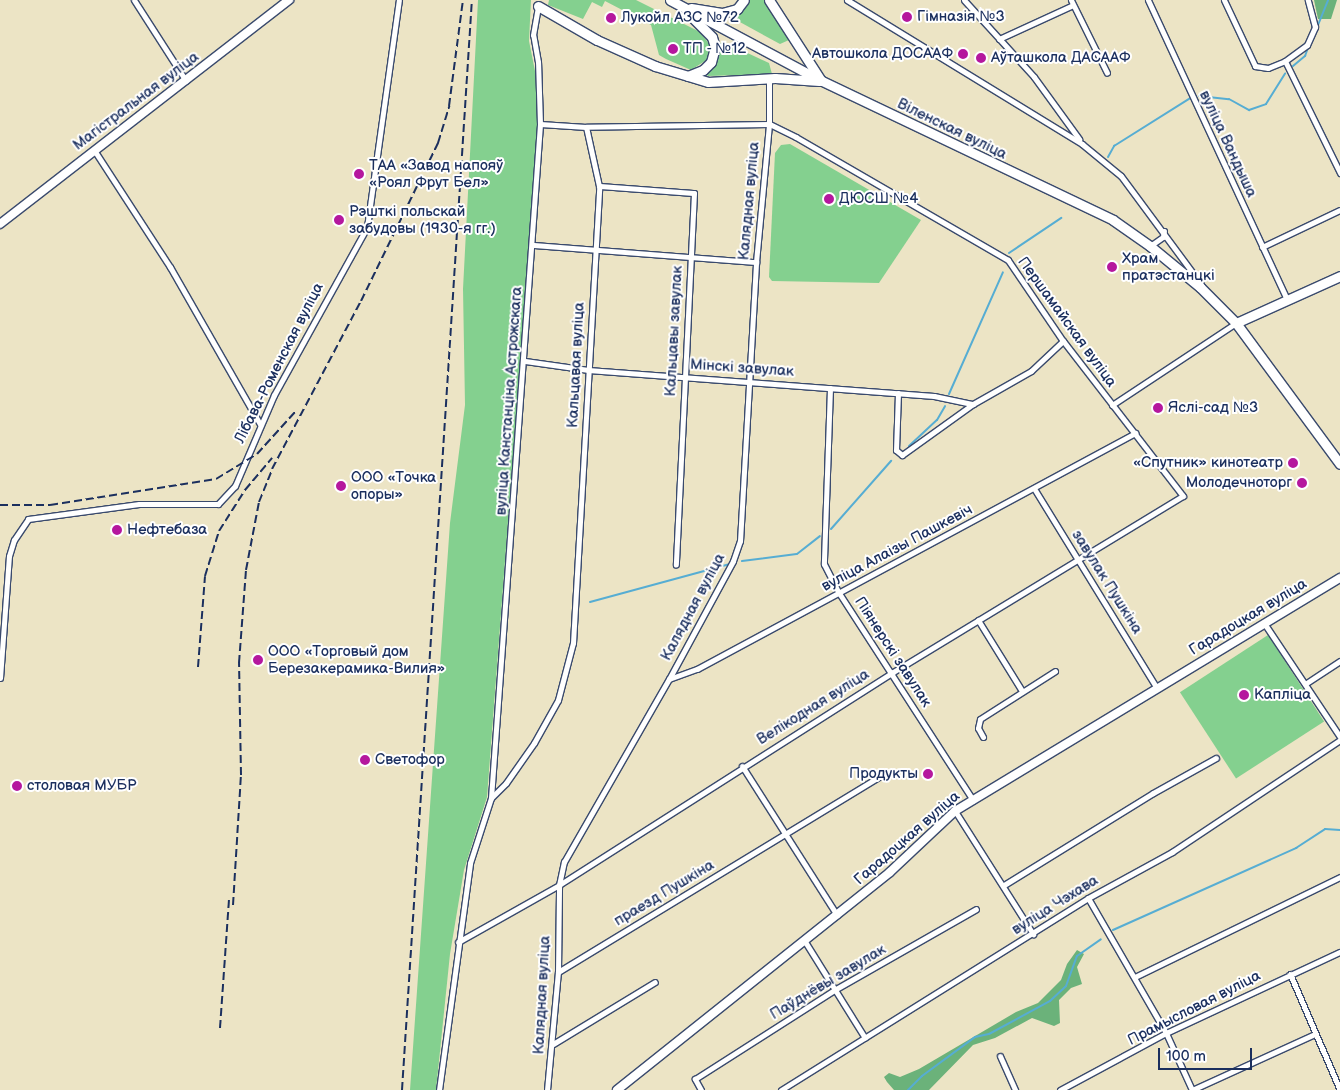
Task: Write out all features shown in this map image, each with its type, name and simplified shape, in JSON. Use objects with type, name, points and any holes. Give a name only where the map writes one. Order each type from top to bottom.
[{"type":"main road","name":"Віленская вуліца","points":[[670,0],[822,81],[1113,220],[1150,246],[1236,322],[1340,464]]},
{"type":"main road","points":[[681,6],[722,13],[737,9],[744,0]]},
{"type":"main road","points":[[769,0],[822,81]]},
{"type":"main road","points":[[538,3],[597,40],[655,66],[688,76],[722,82],[769,78],[822,81]]},
{"type":"main road","points":[[681,6],[712,37],[715,47],[711,62],[702,70],[688,76]]},
{"type":"main road","points":[[1236,322],[1340,276]]},
{"type":"street","points":[[134,0],[187,82]]},
{"type":"street","name":"Магістральная вуліца","points":[[0,224],[94,150],[187,82],[289,0]]},
{"type":"street","name":"Лібава-Роменская вуліца","points":[[0,678],[9,556],[14,540],[28,519],[139,504],[218,504],[236,486],[260,424],[366,227],[399,0]]},
{"type":"street","name":"Віленская вуліца","points":[[847,0],[1060,128],[1082,144],[1121,176],[1164,231],[1212,299]]},
{"type":"street","points":[[964,0],[1034,77],[1082,144]]},
{"type":"street","name":"вуліца Вандыша","points":[[1148,0],[1287,299]]},
{"type":"street","points":[[1224,0],[1256,66],[1268,68],[1286,61],[1307,44],[1315,27],[1308,0]]},
{"type":"street","name":"вуліца Канстанціна Астрожскага","points":[[439,1090],[470,863],[491,798],[533,245],[540,124],[538,62],[532,34],[538,3]]},
{"type":"street","points":[[999,39],[1072,3],[1107,74]]},
{"type":"street","points":[[1286,61],[1340,173]]},
{"type":"street","name":"Калядная вуліца","points":[[548,1090],[558,972],[559,885],[564,862],[669,679],[733,561],[740,541],[756,262],[769,124],[769,78]]},
{"type":"street","points":[[1060,128],[1066,121]]},
{"type":"street","points":[[540,124],[586,128],[769,124]]},
{"type":"street","name":"Першамайская вуліца","points":[[769,124],[1008,260],[1063,341],[1183,496]]},
{"type":"street","name":"Кальцавая вуліца","points":[[576,606],[599,186],[586,128]]},
{"type":"street","points":[[94,150],[170,267],[260,424]]},
{"type":"street","name":"Кальцавы завулак","points":[[599,186],[694,193],[676,566]]},
{"type":"street","points":[[1262,247],[1340,210]]},
{"type":"street","points":[[1150,246],[1163,237],[1164,231]]},
{"type":"street","points":[[533,245],[756,262]]},
{"type":"street","points":[[1112,405],[1236,322]]},
{"type":"street","points":[[898,393],[896,450],[902,455],[973,404],[1031,371],[1063,341]]},
{"type":"street","name":"Мінскі завулак","points":[[525,361],[588,370],[750,380],[898,393],[973,404]]},
{"type":"street","name":"Піянерскі завулак","points":[[830,388],[824,564],[839,593],[893,672],[973,800]]},
{"type":"street","name":"вуліца Алаізы Пашкевіч","points":[[669,679],[697,668],[1034,490],[1135,433]]},
{"type":"street","name":"завулак Пушкіна","points":[[1034,490],[1157,688]]},
{"type":"street","name":"Велікодная вуліца","points":[[458,942],[559,885],[742,766],[1183,496]]},
{"type":"street","name":"Гарадоцкая вуліца","points":[[617,1090],[890,872],[955,811],[1340,578]]},
{"type":"street","name":"вуліца Канстанціна Астрожскага","points":[[491,798],[506,783],[534,743],[558,700],[569,668],[576,606]]},
{"type":"street","points":[[978,620],[1022,691]]},
{"type":"street","points":[[1264,623],[1340,739]]},
{"type":"street","points":[[1305,684],[1340,661]]},
{"type":"street","points":[[983,737],[978,728],[980,719],[1055,671]]},
{"type":"street","name":"вуліца Чэхава","points":[[781,1090],[1088,898],[1172,852],[1340,739]]},
{"type":"street","points":[[1004,885],[1153,792],[1216,758]]},
{"type":"street","points":[[742,766],[784,835],[837,915]]},
{"type":"street","name":"праезд Пушкіна","points":[[558,972],[880,776]]},
{"type":"street","points":[[955,811],[1004,885],[1033,934]]},
{"type":"street","points":[[1135,977],[1340,877]]},
{"type":"street","points":[[1088,898],[1166,1033],[1192,1090],[1315,1034]]},
{"type":"street","name":"Паўднёвы завулак","points":[[701,1090],[694,1079],[836,989],[976,909]]},
{"type":"street","points":[[804,939],[865,1038]]},
{"type":"street","name":"Прамысловая вуліца","points":[[1060,1090],[1166,1033],[1340,952]]},
{"type":"street","points":[[1290,974],[1340,1090]]},
{"type":"street","points":[[553,1044],[655,982]]},
{"type":"street","points":[[1000,1056],[1015,1090]]},
{"type":"green space","points":[[478,0],[531,0],[529,41],[536,76],[538,129],[487,797],[464,870],[450,954],[436,1090],[410,1090],[450,523],[465,405],[463,289]]},
{"type":"green space","points":[[549,0],[636,0],[700,32],[710,45],[708,59],[691,70],[666,59],[659,55],[651,25],[605,1],[602,7],[592,2],[583,19],[548,5]]},
{"type":"green space","points":[[750,0],[764,0],[789,40],[780,44],[738,21],[734,14]]},
{"type":"green space","points":[[1314,0],[1337,0],[1331,19],[1318,19]]},
{"type":"green space","points":[[724,42],[769,63],[772,74],[708,76],[706,74],[717,60],[720,43]]},
{"type":"green space","name":"ДЮСШ №4","points":[[790,144],[921,220],[879,283],[772,281],[769,277],[775,153],[781,145]]},
{"type":"green space","points":[[1268,635],[1324,721],[1236,779],[1180,692]]},
{"type":"green space","points":[[1077,950],[1084,954],[1077,967],[1082,984],[1071,988],[1059,1000],[1060,1023],[1054,1026],[1032,1018],[995,1038],[973,1045],[929,1090],[894,1090],[887,1082],[884,1077],[889,1073],[900,1077],[919,1069],[1016,1012],[1038,1003],[1061,980],[1067,964]]},
{"type":"waterway","points":[[1316,30],[1328,0]]},
{"type":"waterway","points":[[1293,66],[1305,56],[1309,45]]},
{"type":"waterway","points":[[1199,96],[1229,99],[1249,110],[1266,104],[1285,74]]},
{"type":"waterway","points":[[1108,157],[1114,146],[1189,99]]},
{"type":"waterway","points":[[1009,253],[1061,218]]},
{"type":"waterway","points":[[949,394],[1003,272]]},
{"type":"waterway","points":[[909,446],[937,420],[945,406]]},
{"type":"waterway","points":[[831,529],[891,461]]},
{"type":"waterway","points":[[742,561],[797,554],[820,536]]},
{"type":"waterway","points":[[590,602],[730,564]]},
{"type":"waterway","points":[[1113,930],[1296,848],[1325,829],[1340,830]]},
{"type":"waterway","points":[[908,1090],[922,1076],[975,1037],[989,1034],[1050,1001],[1066,986],[1077,956],[1101,939]]},
{"type":"railway","points":[[233,905],[241,775],[239,663],[246,570],[259,502],[272,469],[361,301],[438,143],[449,106],[463,0]]},
{"type":"railway","points":[[402,1090],[472,0]]},
{"type":"railway","points":[[0,505],[50,505],[216,479],[257,454],[295,412]]},
{"type":"railway","points":[[198,667],[205,576],[219,531],[245,490],[272,458]]},
{"type":"railway","points":[[220,1028],[229,898]]},
{"type":"place","name":"Гімназія №3","points":[[907,17]]},
{"type":"place","name":"Лукойл АЗС №72","points":[[611,18]]},
{"type":"place","name":"ТП - №12","points":[[673,49]]},
{"type":"place","name":"Автошкола ДОСААФ","points":[[963,54]]},
{"type":"place","name":"Аўташкола ДАСААФ","points":[[981,58]]},
{"type":"place","name":"ТАА «Завод напояў «Роял Фрут Бел»","points":[[359,174]]},
{"type":"place","name":"ДЮСШ №4","points":[[829,199]]},
{"type":"place","name":"Рэшткі польскай забудовы (1930-я гг.)","points":[[339,220]]},
{"type":"place","name":"Храм пратэстанцкі","points":[[1112,267]]},
{"type":"place","name":"Яслі-сад №3","points":[[1158,408]]},
{"type":"place","name":"«Спутник» кинотеатр","points":[[1293,463]]},
{"type":"place","name":"Молодечноторг","points":[[1302,483]]},
{"type":"place","name":"ООО «Точка опоры»","points":[[341,486]]},
{"type":"place","name":"Нефтебаза","points":[[117,530]]},
{"type":"place","name":"ООО «Торговый дом Березакерамика-Вилия»","points":[[258,660]]},
{"type":"place","name":"Капліца","points":[[1244,695]]},
{"type":"place","name":"Светофор","points":[[365,760]]},
{"type":"place","name":"Продукты","points":[[928,774]]},
{"type":"place","name":"столовая МУБР","points":[[17,786]]}]
